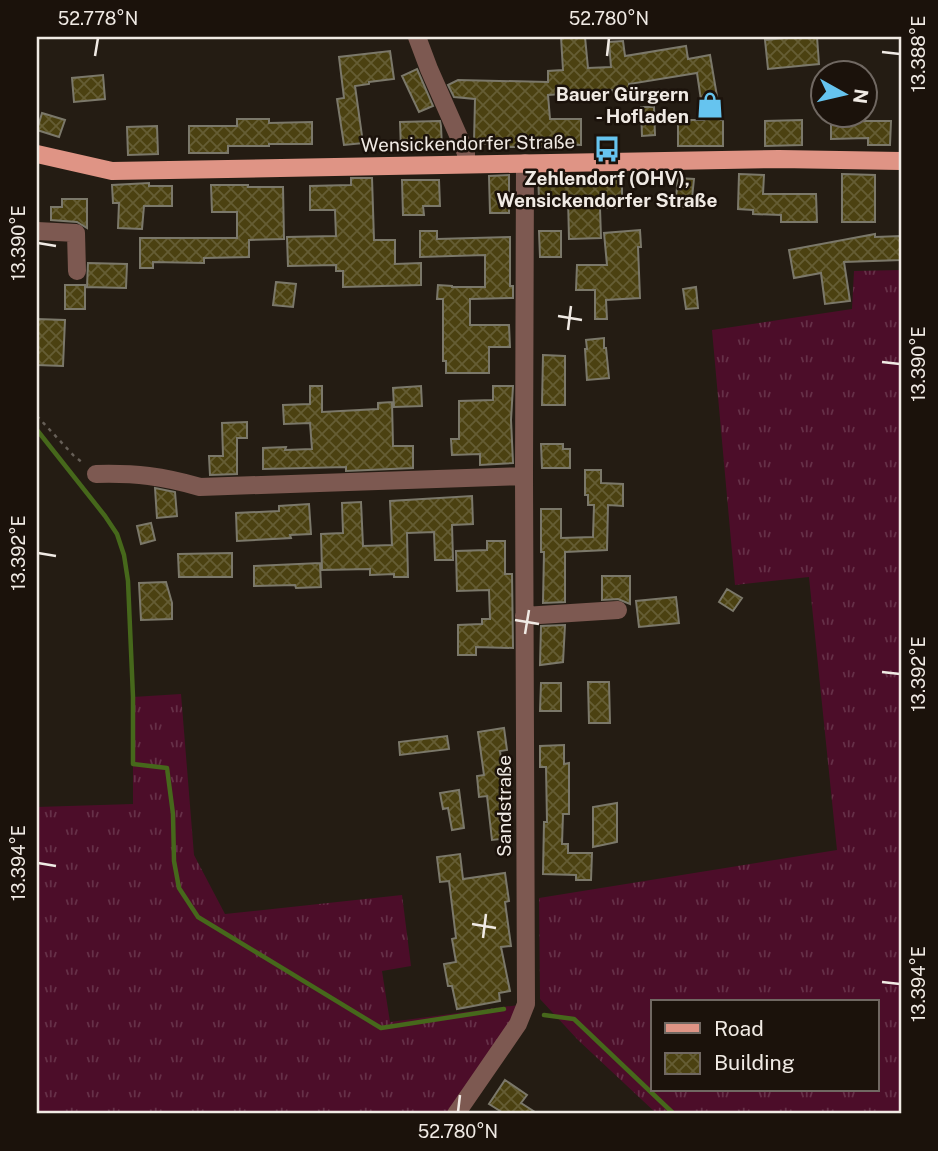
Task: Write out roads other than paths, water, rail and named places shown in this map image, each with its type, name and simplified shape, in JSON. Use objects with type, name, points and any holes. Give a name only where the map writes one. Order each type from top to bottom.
[{"type":"main road","name":"Wensickendorfer Straße","points":[[37,154],[112,171],[779,159],[901,161]]},
{"type":"street","points":[[417,37],[466,153],[466,164]]},
{"type":"street","name":"Sandstraße","points":[[456,1114],[517,1024],[526,1004],[525,163]]},
{"type":"street","points":[[37,231],[76,233],[77,271]]},
{"type":"street","points":[[96,474],[127,473],[166,477],[200,487],[524,476]]},
{"type":"street","points":[[524,616],[618,610]]},
{"type":"waterway","points":[[37,430],[105,516],[117,534],[124,555],[128,581],[133,697],[133,764],[167,768],[173,814],[174,861],[179,888],[198,917],[381,1028],[504,1009]]},
{"type":"waterway","points":[[544,1015],[574,1019],[674,1114]]},
{"type":"place","name":"Bauer Gürgern - Hofladen","points":[[710,105]]},
{"type":"place","name":"Zehlendorf (OHV), Wensickendorfer Straße","points":[[607,149]]}]
